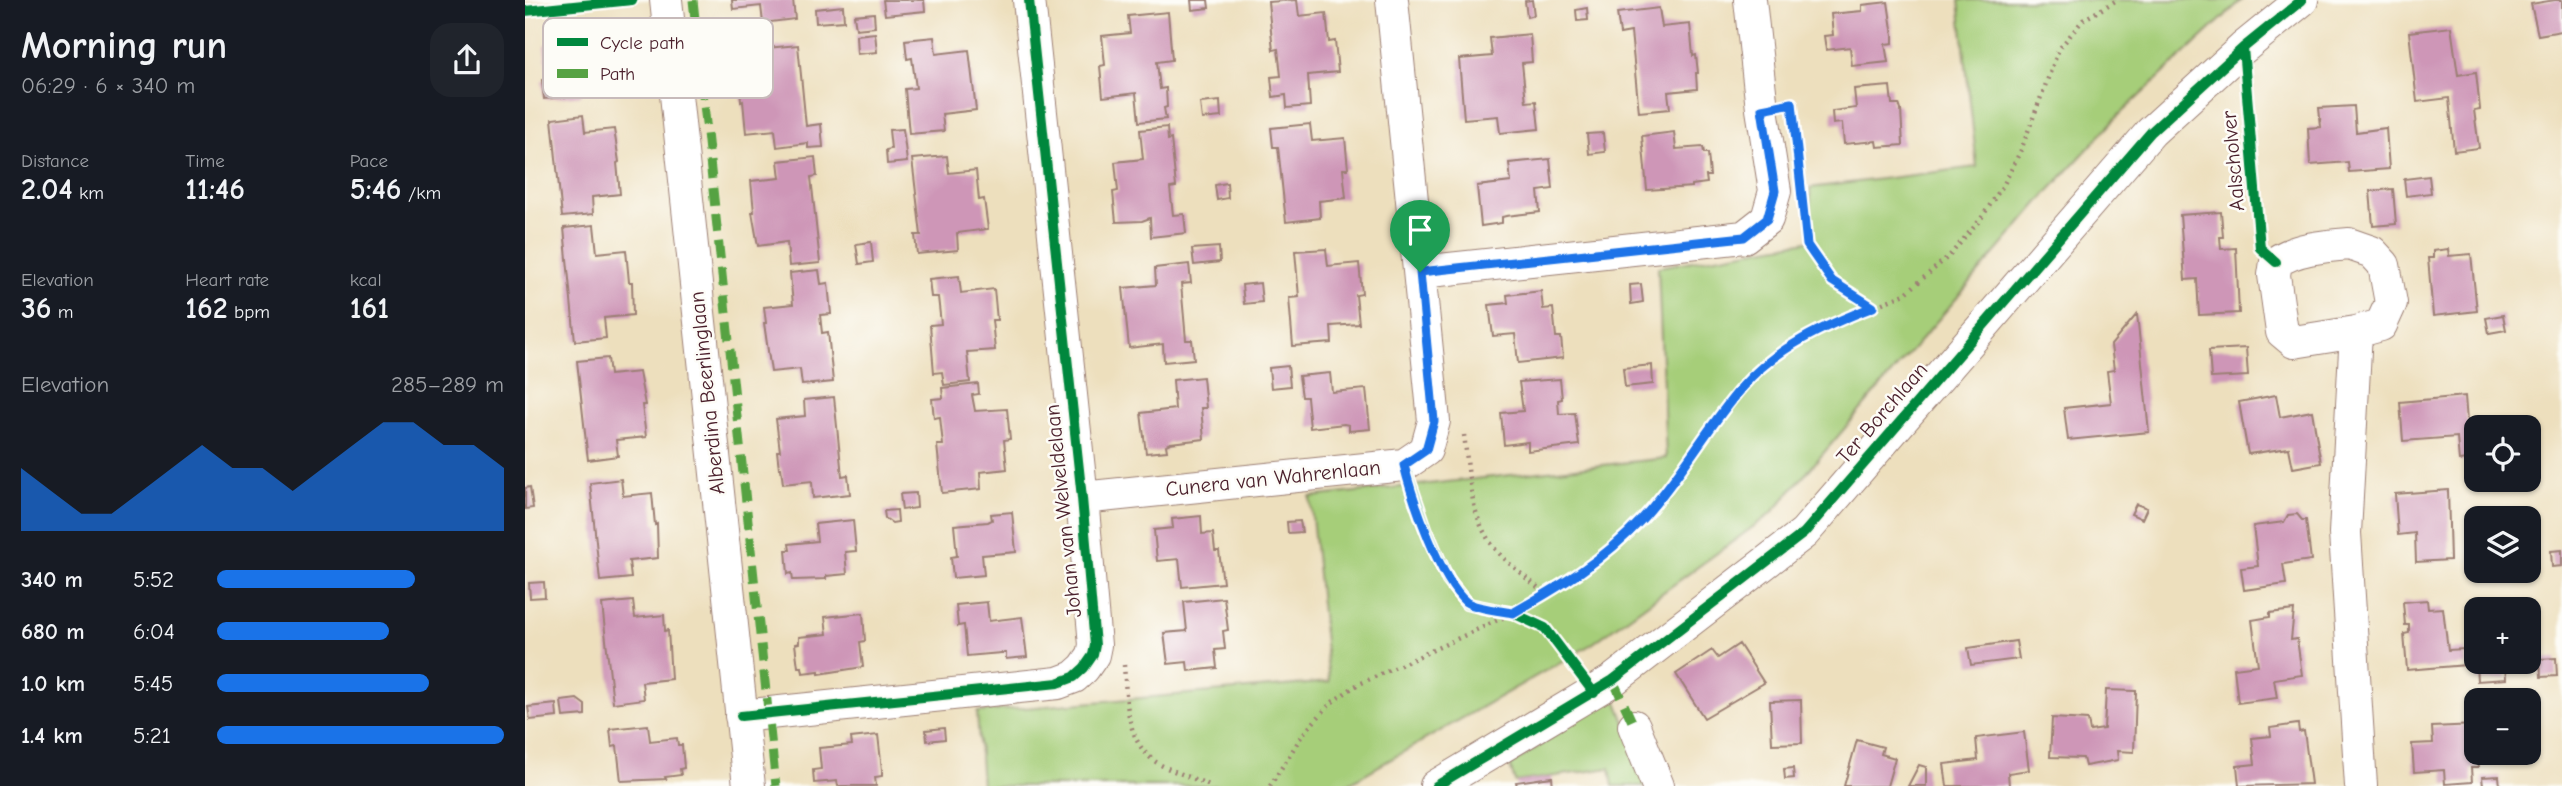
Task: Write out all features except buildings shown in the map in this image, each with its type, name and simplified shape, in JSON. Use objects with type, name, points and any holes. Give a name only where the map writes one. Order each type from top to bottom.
[{"type":"street","name":"Alberdina Beerlinglaan","points":[[666,0],[668,18]]},
{"type":"street","name":"Johan van Welveldelaan","points":[[741,716],[1058,683],[1074,677],[1093,655],[1095,645],[1082,498],[1029,0]]},
{"type":"street","name":"Cunera van Wahrenlaan","points":[[1082,498],[1404,465],[1426,450],[1434,421],[1392,0]]},
{"type":"street","points":[[1420,272],[1744,237],[1767,219],[1775,191],[1762,109],[1750,0]]},
{"type":"street","name":"Ter Borchlaan","points":[[1436,786],[1613,680],[1804,533],[2151,132],[2243,48],[2302,0]]},
{"type":"street","name":"Alberdina Beerlinglaan","points":[[676,98],[748,786]]},
{"type":"street","points":[[2356,332],[2345,533],[2361,786]]},
{"type":"street","points":[[1634,726],[1658,786]]},
{"type":"path","points":[[1270,786],[1303,734],[1331,703],[1355,686],[1518,615],[1602,559],[1643,518],[1743,385],[1804,337],[1905,294],[1950,256],[1980,220],[2004,184],[2021,150],[2059,49],[2083,20],[2117,0]]},
{"type":"path","points":[[1803,206],[1807,245],[1832,281],[1873,307]]},
{"type":"path","points":[[1434,421],[1462,419],[1474,509],[1489,541],[1546,594]]},
{"type":"path","points":[[1490,608],[1518,615]]},
{"type":"path","points":[[1123,658],[1132,733],[1140,748],[1149,758],[1163,766],[1212,786]]},
{"type":"green space","points":[[1959,0],[2242,0],[2118,116],[2048,192],[1772,513],[1592,644],[1344,786],[982,786],[977,712],[1329,682],[1310,497],[1666,458],[1658,267],[1813,240],[1810,188],[1977,167]]},
{"type":"green space","points":[[1614,694],[1650,786],[1613,786],[1610,768],[1515,782],[1510,766]]},
{"type":"marked path","points":[[693,0],[695,18]]},
{"type":"marked path","points":[[703,98],[776,786]]},
{"type":"marked path","points":[[1613,680],[1634,726]]},
{"type":"cycle path","points":[[525,11],[632,0]]},
{"type":"cycle path","points":[[741,716],[1058,683],[1074,677],[1093,655],[1095,645],[1082,498],[1029,0]]},
{"type":"cycle path","points":[[1436,786],[1613,680],[1804,533],[2151,132],[2243,48],[2302,0]]},
{"type":"cycle path","name":"Aalscholver","points":[[2243,48],[2260,248],[2276,262]]},
{"type":"cycle path","points":[[1404,465],[1426,529],[1448,580],[1467,604],[1513,613],[1545,628],[1594,693]]},
{"type":"route","points":[[1792,103],[1807,245],[1832,281],[1873,307],[1804,337],[1772,360],[1743,385],[1643,518],[1602,559],[1513,613],[1468,604],[1448,580],[1408,480],[1404,465],[1426,450],[1434,421],[1420,272],[1744,237],[1767,219],[1775,191],[1762,109],[1792,103]]}]
